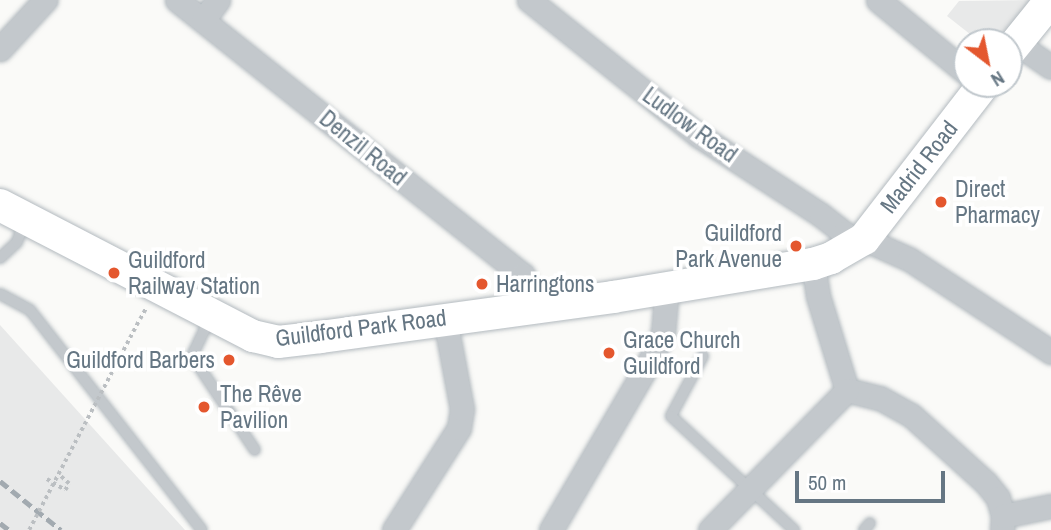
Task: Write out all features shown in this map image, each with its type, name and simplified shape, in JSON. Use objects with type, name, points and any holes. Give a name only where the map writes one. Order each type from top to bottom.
[{"type":"street","points":[[0,49],[45,0]]},
{"type":"street","name":"Denzil Road","points":[[177,0],[523,275],[536,305]]},
{"type":"street","points":[[203,20],[218,0]]},
{"type":"street","name":"Ludlow Road","points":[[528,0],[698,135],[821,215],[858,243]]},
{"type":"street","points":[[878,0],[953,61]]},
{"type":"street","points":[[1023,34],[1051,0]]},
{"type":"street","points":[[1023,53],[1051,67]]},
{"type":"street","name":"Madrid Road","points":[[858,243],[967,98]]},
{"type":"street","name":"Guildford Park Road","points":[[13,211],[253,336],[278,342],[813,264],[858,243]]},
{"type":"street","points":[[858,243],[909,259],[1051,352]]},
{"type":"street","points":[[813,264],[818,296],[847,390]]},
{"type":"street","points":[[551,530],[648,364],[663,333],[667,287]]},
{"type":"street","points":[[394,530],[459,428],[462,408],[445,319]]},
{"type":"street","points":[[710,530],[847,390]]},
{"type":"street","points":[[847,390],[880,398],[911,415],[986,483],[998,498],[1002,523],[1051,506]]},
{"type":"lane","points":[[0,258],[17,242],[13,211]]},
{"type":"lane","points":[[0,294],[30,310],[202,530]]},
{"type":"lane","points":[[213,314],[192,356],[255,450]]},
{"type":"lane","points":[[703,356],[671,416],[794,530]]},
{"type":"path","points":[[29,530],[141,319]]},
{"type":"path","points":[[47,479],[65,490],[69,484],[59,475]]},
{"type":"shaded area","points":[[1030,0],[1008,28],[962,28],[947,16],[959,1]]},
{"type":"shaded area","points":[[0,325],[185,530],[0,530]]},
{"type":"railway","points":[[0,481],[61,530]]},
{"type":"railway","points":[[0,523],[9,530]]},
{"type":"place","name":"Direct Pharmacy","points":[[941,202]]},
{"type":"place","name":"Guildford Park Avenue","points":[[796,246]]},
{"type":"place","name":"Guildford Railway Station","points":[[114,273]]},
{"type":"place","name":"Harringtons","points":[[482,284]]},
{"type":"place","name":"Grace Church Guildford","points":[[609,353]]},
{"type":"place","name":"Guildford Barbers","points":[[229,360]]},
{"type":"place","name":"The Rêve Pavilion","points":[[204,407]]}]
